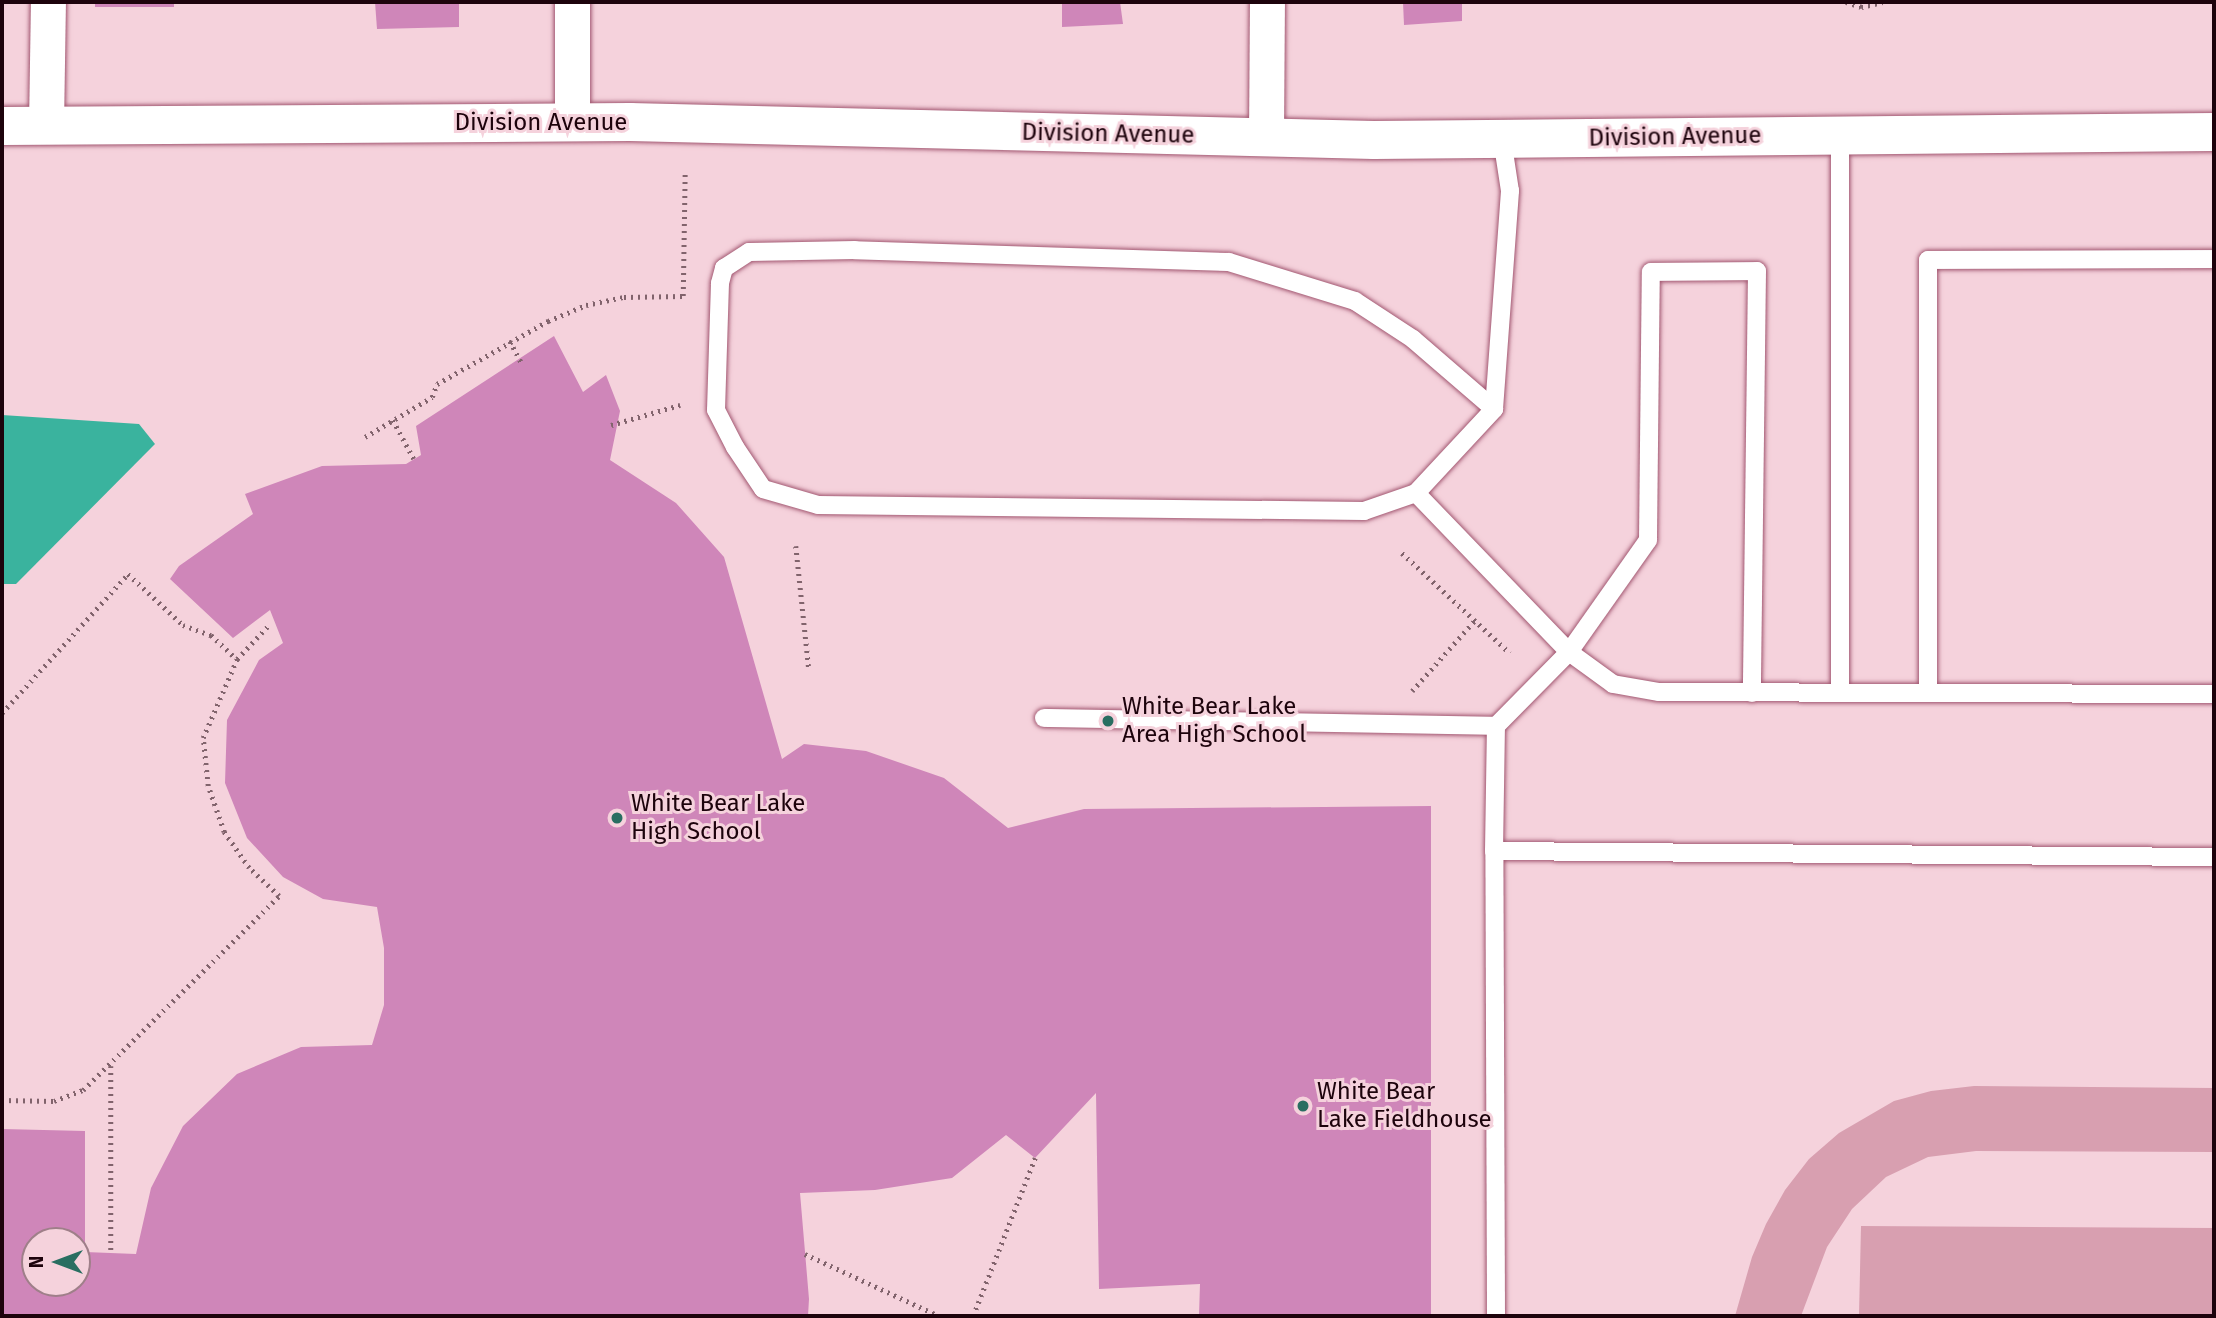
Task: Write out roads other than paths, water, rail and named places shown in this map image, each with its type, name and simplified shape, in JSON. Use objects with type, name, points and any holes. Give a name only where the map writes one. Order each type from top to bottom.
[{"type":"street","points":[[46,126],[48,2]]},
{"type":"street","points":[[572,2],[572,122]]},
{"type":"street","points":[[1266,138],[1267,2]]},
{"type":"street","name":"Division Avenue","points":[[2,126],[572,122],[1266,138],[1502,139],[2214,132]]},
{"type":"lane","points":[[1840,136],[1840,692]]},
{"type":"lane","points":[[1494,409],[1413,339],[1355,301],[1229,262],[855,250],[749,252],[724,268],[720,283],[716,410],[735,447],[763,489],[818,505],[1364,511],[1416,493],[1494,409],[1510,191],[1502,139]]},
{"type":"lane","points":[[1928,693],[1928,260],[2214,259]]},
{"type":"lane","points":[[1496,1316],[1496,726],[1569,652],[1648,540],[1651,272],[1757,271],[1752,692]]},
{"type":"lane","points":[[1416,493],[1569,652],[1613,684],[1659,692],[2214,694]]},
{"type":"lane","points":[[1044,718],[1496,726]]},
{"type":"lane","points":[[1494,850],[2214,857]]},
{"type":"place","name":"White Bear Lake Area High School","points":[[1108,721]]},
{"type":"place","name":"White Bear Lake High School","points":[[617,818]]},
{"type":"place","name":"White Bear Lake Fieldhouse","points":[[1303,1106]]}]
